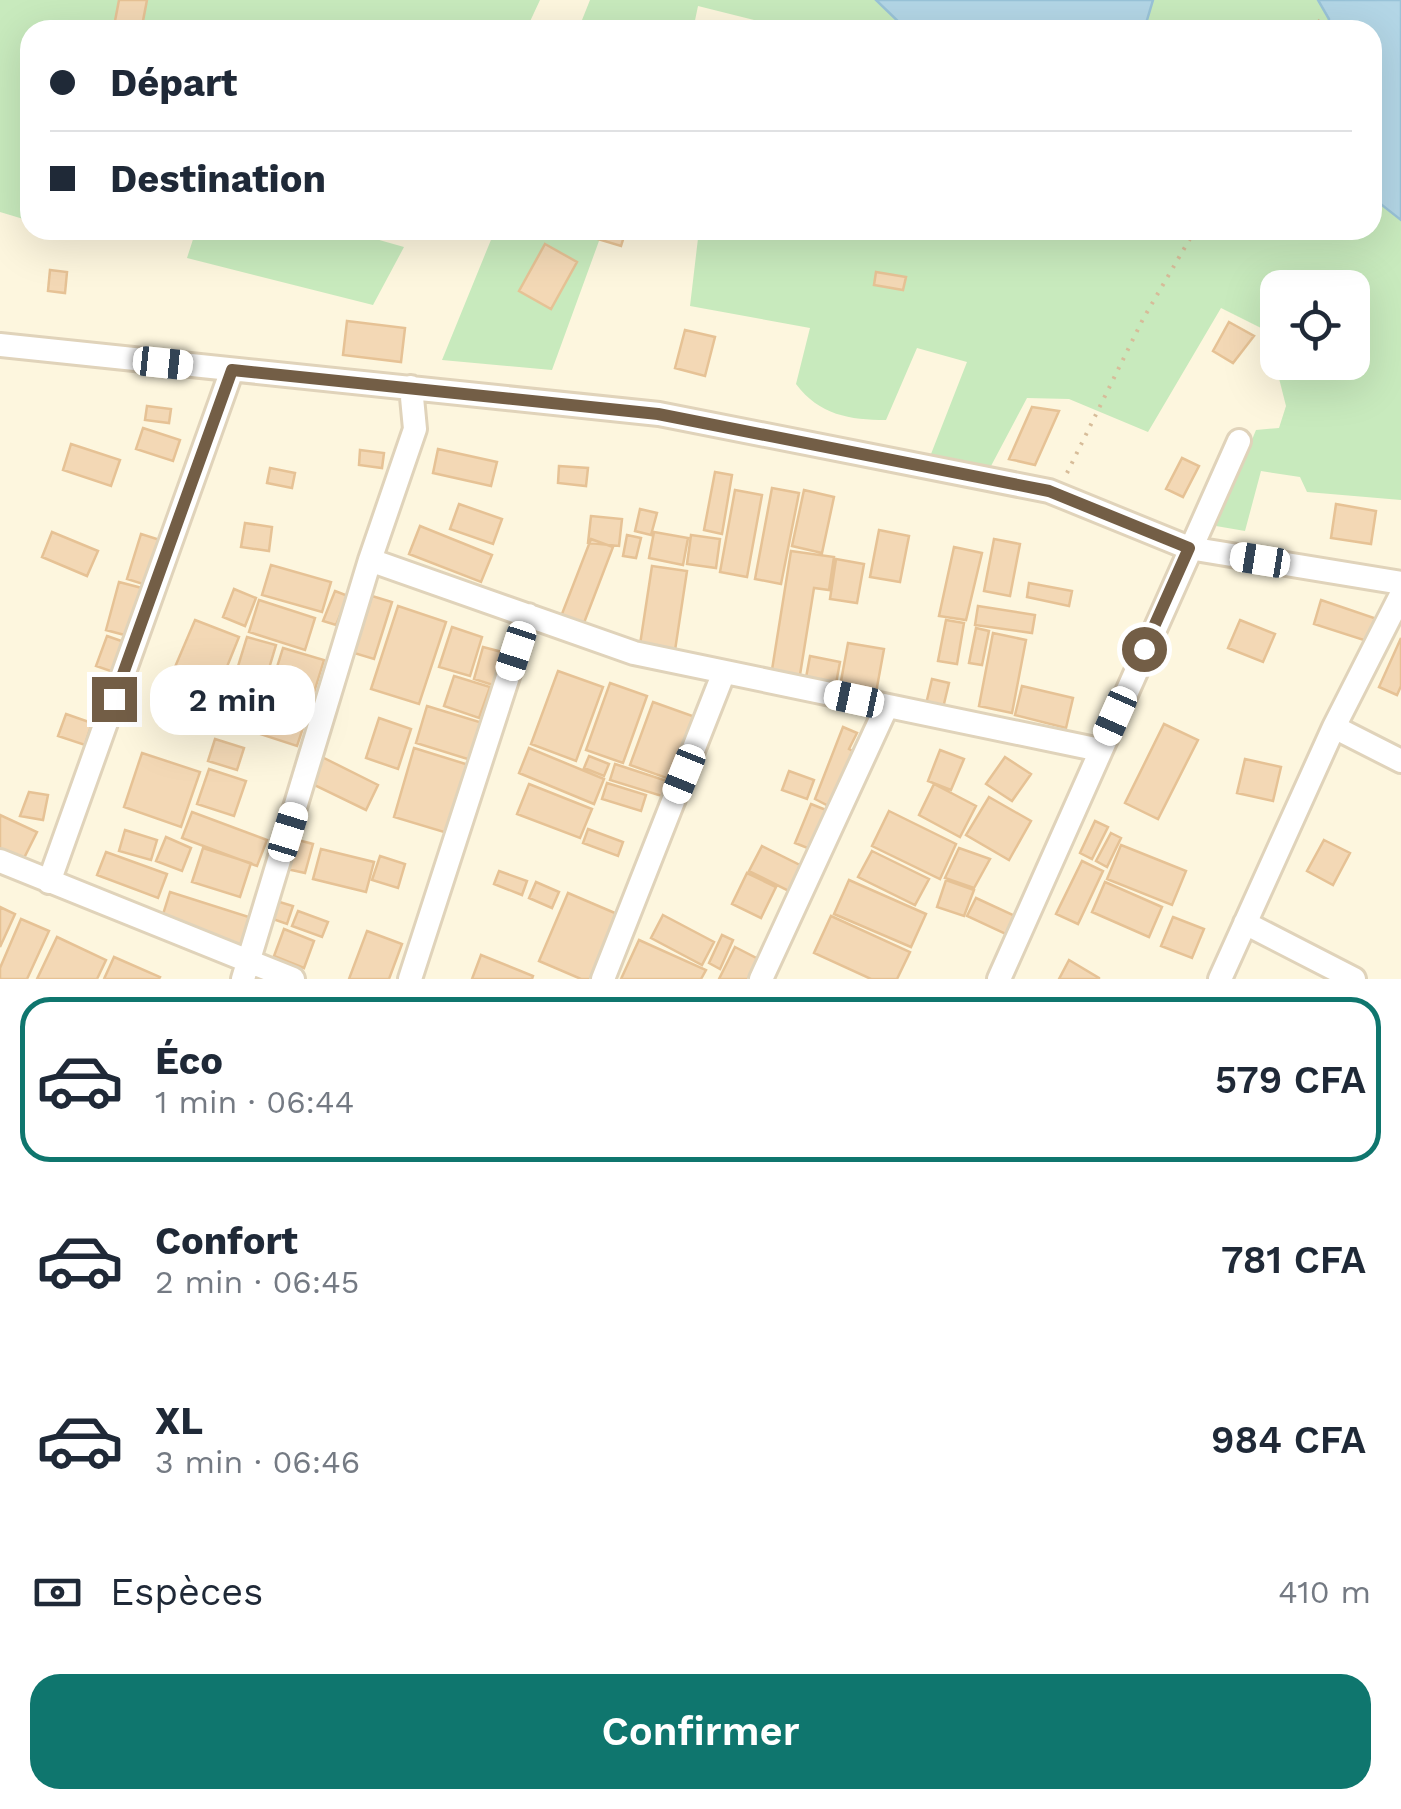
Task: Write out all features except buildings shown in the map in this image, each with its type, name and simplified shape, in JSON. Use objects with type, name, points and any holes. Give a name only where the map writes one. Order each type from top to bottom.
[{"type":"street","points":[[0,346],[658,414],[1049,491],[1189,548],[1401,583]]},
{"type":"street","points":[[49,882],[232,370]]},
{"type":"street","points":[[246,970],[370,560],[416,429],[411,387]]},
{"type":"street","points":[[999,979],[1240,441]]},
{"type":"street","points":[[370,560],[634,653],[1100,750]]},
{"type":"street","points":[[1220,979],[1334,727],[1401,595]]},
{"type":"street","points":[[410,979],[528,615]]},
{"type":"street","points":[[603,979],[724,672]]},
{"type":"street","points":[[761,979],[887,706]]},
{"type":"street","points":[[1334,727],[1401,761]]},
{"type":"street","points":[[0,861],[246,970],[293,979]]},
{"type":"street","points":[[1245,924],[1354,979]]},
{"type":"path","points":[[1049,491],[1062,486],[1143,319],[1190,240]]},
{"type":"green space","points":[[0,0],[540,0],[531,20],[20,20],[20,218],[0,212]]},
{"type":"green space","points":[[590,0],[876,0],[897,20],[754,20],[698,6],[695,20],[582,20]]},
{"type":"green space","points":[[1153,0],[1318,0],[1329,19],[1329,20],[1147,20]]},
{"type":"green space","points":[[1382,205],[1401,220],[1401,500],[1307,492],[1300,477],[1261,471],[1245,531],[1216,526],[1256,430],[1279,428],[1286,406],[1279,380],[1370,380],[1370,270],[1260,270],[1260,328],[1221,308],[1148,432],[1069,399],[1027,398],[991,466],[931,454],[967,362],[917,348],[886,420],[848,417],[815,403],[796,384],[810,328],[690,306],[698,240],[1382,240]]},
{"type":"green space","points":[[193,240],[379,240],[404,247],[373,305],[187,258]]},
{"type":"green space","points":[[491,240],[599,240],[552,370],[442,360]]},
{"type":"water","points":[[876,0],[1153,0],[1147,20],[897,20]]},
{"type":"water","points":[[1318,0],[1401,0],[1401,220],[1382,205],[1382,20],[1329,19]]},
{"type":"route","points":[[114,699],[232,370],[658,414],[1049,491],[1189,548],[1144,649]]}]
